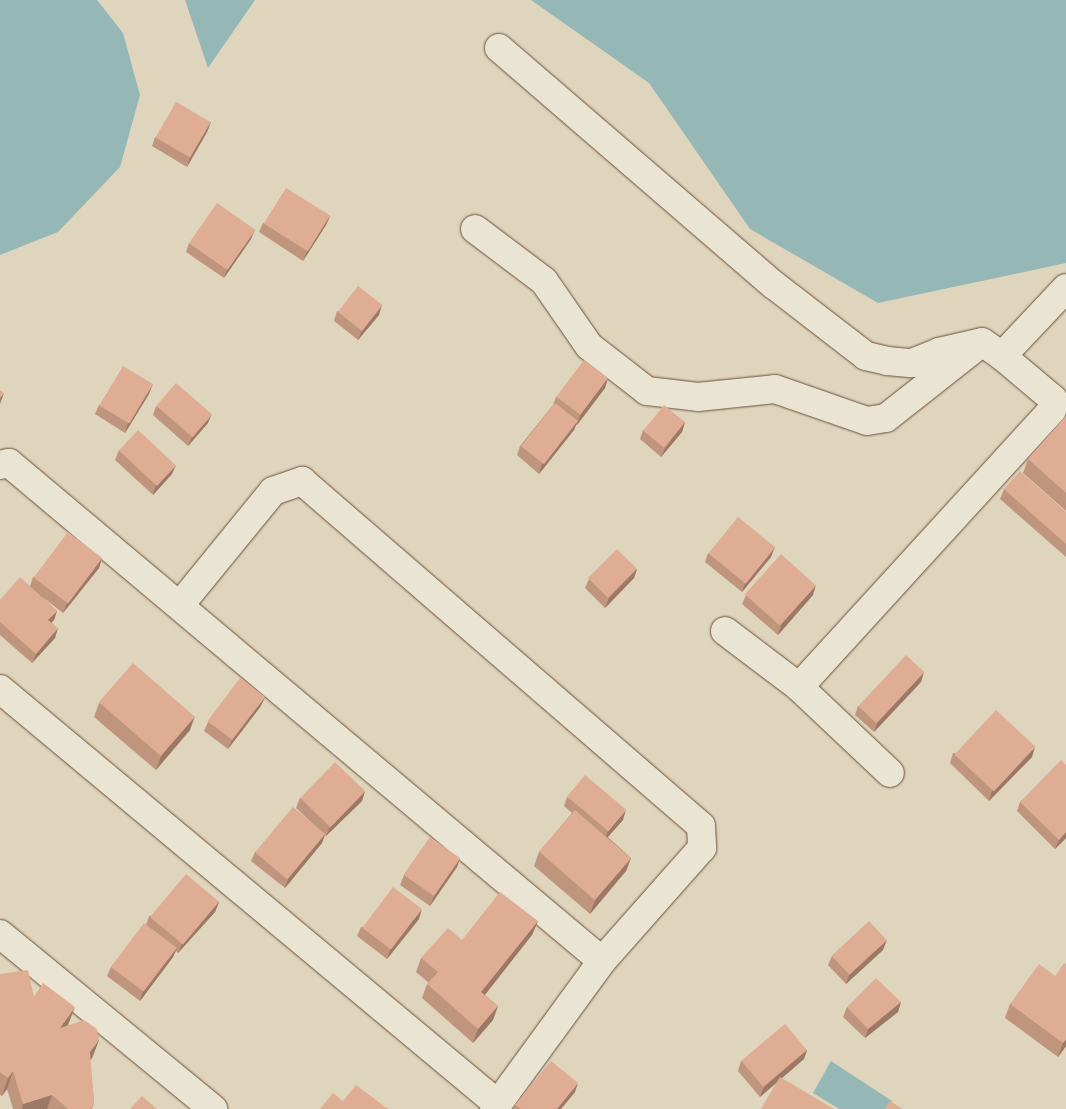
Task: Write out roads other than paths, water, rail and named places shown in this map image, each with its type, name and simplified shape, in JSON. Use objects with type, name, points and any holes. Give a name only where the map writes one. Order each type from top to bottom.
[{"type":"street","points":[[499,48],[774,285],[866,356],[887,362],[912,363],[939,352],[992,349],[1053,400],[1052,410],[799,687]]},
{"type":"street","points":[[474,229],[544,281],[589,346],[647,390],[698,397],[775,389],[867,421],[886,418],[992,349],[1066,288]]},
{"type":"street","points":[[0,465],[9,462],[602,961]]},
{"type":"street","points":[[0,689],[496,1107],[602,961],[702,848],[701,826],[302,481],[273,491],[180,605]]},
{"type":"street","points":[[725,631],[799,687],[890,773]]},
{"type":"street","points":[[0,934],[213,1109]]},
{"type":"water","points":[[0,0],[97,0],[123,33],[140,95],[120,167],[58,232],[0,255]]},
{"type":"water","points":[[185,0],[255,0],[208,68]]},
{"type":"water","points":[[531,0],[1066,0],[1066,263],[878,303],[750,229],[649,83]]},
{"type":"water","points":[[831,1061],[892,1101],[886,1109],[839,1109],[813,1093]]}]
